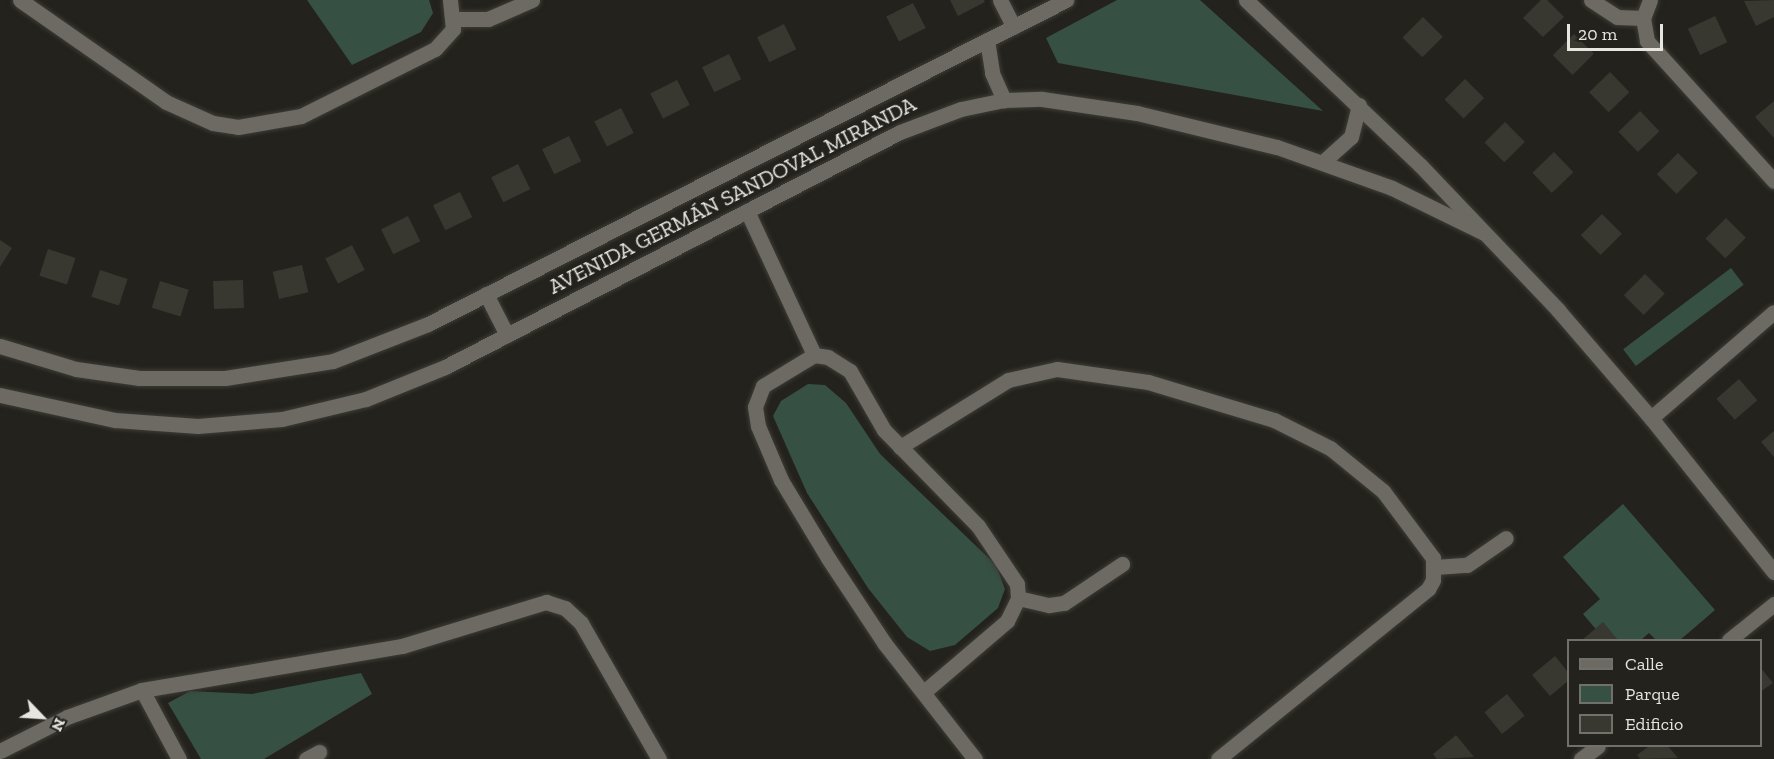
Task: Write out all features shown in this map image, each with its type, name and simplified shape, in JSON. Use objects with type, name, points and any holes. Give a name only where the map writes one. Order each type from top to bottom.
[{"type":"street","points":[[20,0],[173,106],[213,123],[238,127],[280,123],[311,111],[443,44],[455,20],[450,0]]},
{"type":"street","points":[[455,20],[488,19],[532,0]]},
{"type":"street","points":[[1000,0],[1014,27]]},
{"type":"street","name":"AVENIDA GERMÁN SANDOVAL MIRANDA","points":[[0,346],[46,362],[120,376],[261,375],[333,361],[381,345],[486,294],[1066,0]]},
{"type":"street","name":"AVENIDA GERMÁN SANDOVAL MIRANDA","points":[[1246,0],[1359,105],[1484,233],[1651,418],[1774,572]]},
{"type":"street","points":[[1591,0],[1617,17],[1643,18]]},
{"type":"street","points":[[1650,0],[1643,18],[1654,50],[1774,182]]},
{"type":"street","points":[[987,40],[992,73],[1004,100]]},
{"type":"street","name":"AVENIDA GERMÁN SANDOVAL MIRANDA","points":[[0,395],[115,420],[198,426],[251,423],[366,399],[445,368],[930,118],[1004,100],[1042,99],[1137,113],[1324,161],[1484,233]]},
{"type":"street","points":[[1324,161],[1351,137],[1359,105]]},
{"type":"street","points":[[747,211],[814,355]]},
{"type":"street","points":[[486,294],[507,335]]},
{"type":"street","points":[[1651,418],[1774,312]]},
{"type":"street","points":[[925,691],[1007,621],[1018,598],[1012,571],[978,526],[900,447],[872,411],[850,371],[828,357],[814,355],[763,386],[755,407],[759,426],[781,480],[828,558],[885,644],[925,691],[975,759]]},
{"type":"street","points":[[900,447],[990,390],[1028,373],[1058,369],[1148,382],[1274,420],[1330,448],[1406,515],[1425,542],[1435,567],[1433,580],[1420,596],[1218,759]]},
{"type":"street","points":[[1435,567],[1467,565],[1506,538]]},
{"type":"street","points":[[1018,598],[1032,604],[1064,603],[1122,564]]},
{"type":"street","points":[[0,751],[67,717],[142,690],[402,646],[546,602],[565,608],[581,623],[659,759]]},
{"type":"street","points":[[1730,639],[1774,604]]},
{"type":"street","points":[[142,690],[179,759]]},
{"type":"street","points":[[1581,759],[1597,747]]},
{"type":"green space","points":[[307,0],[429,0],[433,13],[421,32],[352,65]]},
{"type":"green space","points":[[1117,0],[1200,0],[1323,111],[1058,63],[1046,38]]},
{"type":"green space","points":[[1731,268],[1744,285],[1636,366],[1623,349]]},
{"type":"green space","points":[[808,384],[825,385],[846,403],[880,454],[996,565],[1005,589],[998,608],[955,645],[930,651],[907,637],[868,588],[807,493],[773,416],[781,401]]},
{"type":"green space","points":[[1623,504],[1715,610],[1681,639],[1655,639],[1649,633],[1642,639],[1604,639],[1583,614],[1600,599],[1563,557]]},
{"type":"green space","points":[[361,673],[372,694],[264,759],[201,759],[168,703],[190,691],[252,694]]},
{"type":"building","points":[[950,0],[984,0],[985,2],[958,16]]},
{"type":"building","points":[[1541,0],[1547,0],[1564,17],[1543,37],[1523,18]]},
{"type":"building","points":[[1774,0],[1774,17],[1756,26],[1744,1]]},
{"type":"building","points":[[913,3],[926,28],[899,42],[886,17]]},
{"type":"building","points":[[1715,16],[1727,42],[1700,55],[1688,29]]},
{"type":"building","points":[[1423,17],[1443,37],[1422,57],[1402,38]]},
{"type":"building","points":[[784,24],[796,49],[769,62],[757,37]]},
{"type":"building","points":[[1574,34],[1594,54],[1573,75],[1553,55]]},
{"type":"building","points":[[729,54],[741,79],[714,92],[702,67]]},
{"type":"building","points":[[1610,72],[1629,92],[1609,112],[1589,92]]},
{"type":"building","points":[[1465,79],[1484,98],[1464,119],[1444,100]]},
{"type":"building","points":[[677,80],[690,105],[663,119],[650,94]]},
{"type":"building","points":[[1774,101],[1774,138],[1755,117]]},
{"type":"building","points":[[621,108],[634,133],[607,147],[594,122]]},
{"type":"building","points":[[1640,111],[1659,131],[1638,152],[1618,132]]},
{"type":"building","points":[[1505,122],[1525,142],[1504,162],[1484,143]]},
{"type":"building","points":[[569,136],[581,161],[554,174],[542,149]]},
{"type":"building","points":[[1554,152],[1573,172],[1552,193],[1532,173]]},
{"type":"building","points":[[1678,153],[1698,173],[1677,194],[1657,174]]},
{"type":"building","points":[[518,164],[530,189],[503,202],[491,177]]},
{"type":"building","points":[[460,192],[472,217],[445,230],[433,205]]},
{"type":"building","points":[[1602,214],[1622,234],[1601,255],[1581,235]]},
{"type":"building","points":[[408,216],[420,241],[393,254],[381,229]]},
{"type":"building","points":[[1726,218],[1746,238],[1725,258],[1705,239]]},
{"type":"building","points":[[0,240],[12,248],[0,267]]},
{"type":"building","points":[[352,245],[365,270],[338,284],[325,259]]},
{"type":"building","points":[[48,249],[76,258],[67,285],[39,276]]},
{"type":"building","points":[[302,265],[308,292],[279,299],[273,272]]},
{"type":"building","points":[[100,270],[128,279],[119,306],[91,297]]},
{"type":"building","points":[[1645,274],[1665,294],[1644,315],[1624,295]]},
{"type":"building","points":[[243,280],[244,308],[214,309],[213,281]]},
{"type":"building","points":[[160,281],[189,290],[181,317],[152,308]]},
{"type":"building","points":[[1739,379],[1757,400],[1735,420],[1716,399]]},
{"type":"building","points":[[1774,431],[1774,457],[1761,442]]},
{"type":"building","points":[[1603,622],[1617,639],[1583,639]]},
{"type":"building","points":[[1555,656],[1567,671],[1567,682],[1550,696],[1532,675]]},
{"type":"building","points":[[1762,669],[1773,683],[1762,691]]},
{"type":"building","points":[[1507,694],[1525,716],[1502,734],[1484,712]]},
{"type":"building","points":[[1456,735],[1474,757],[1437,759],[1433,754]]},
{"type":"building","points":[[1648,747],[1669,747],[1678,758],[1640,759],[1637,755]]}]
